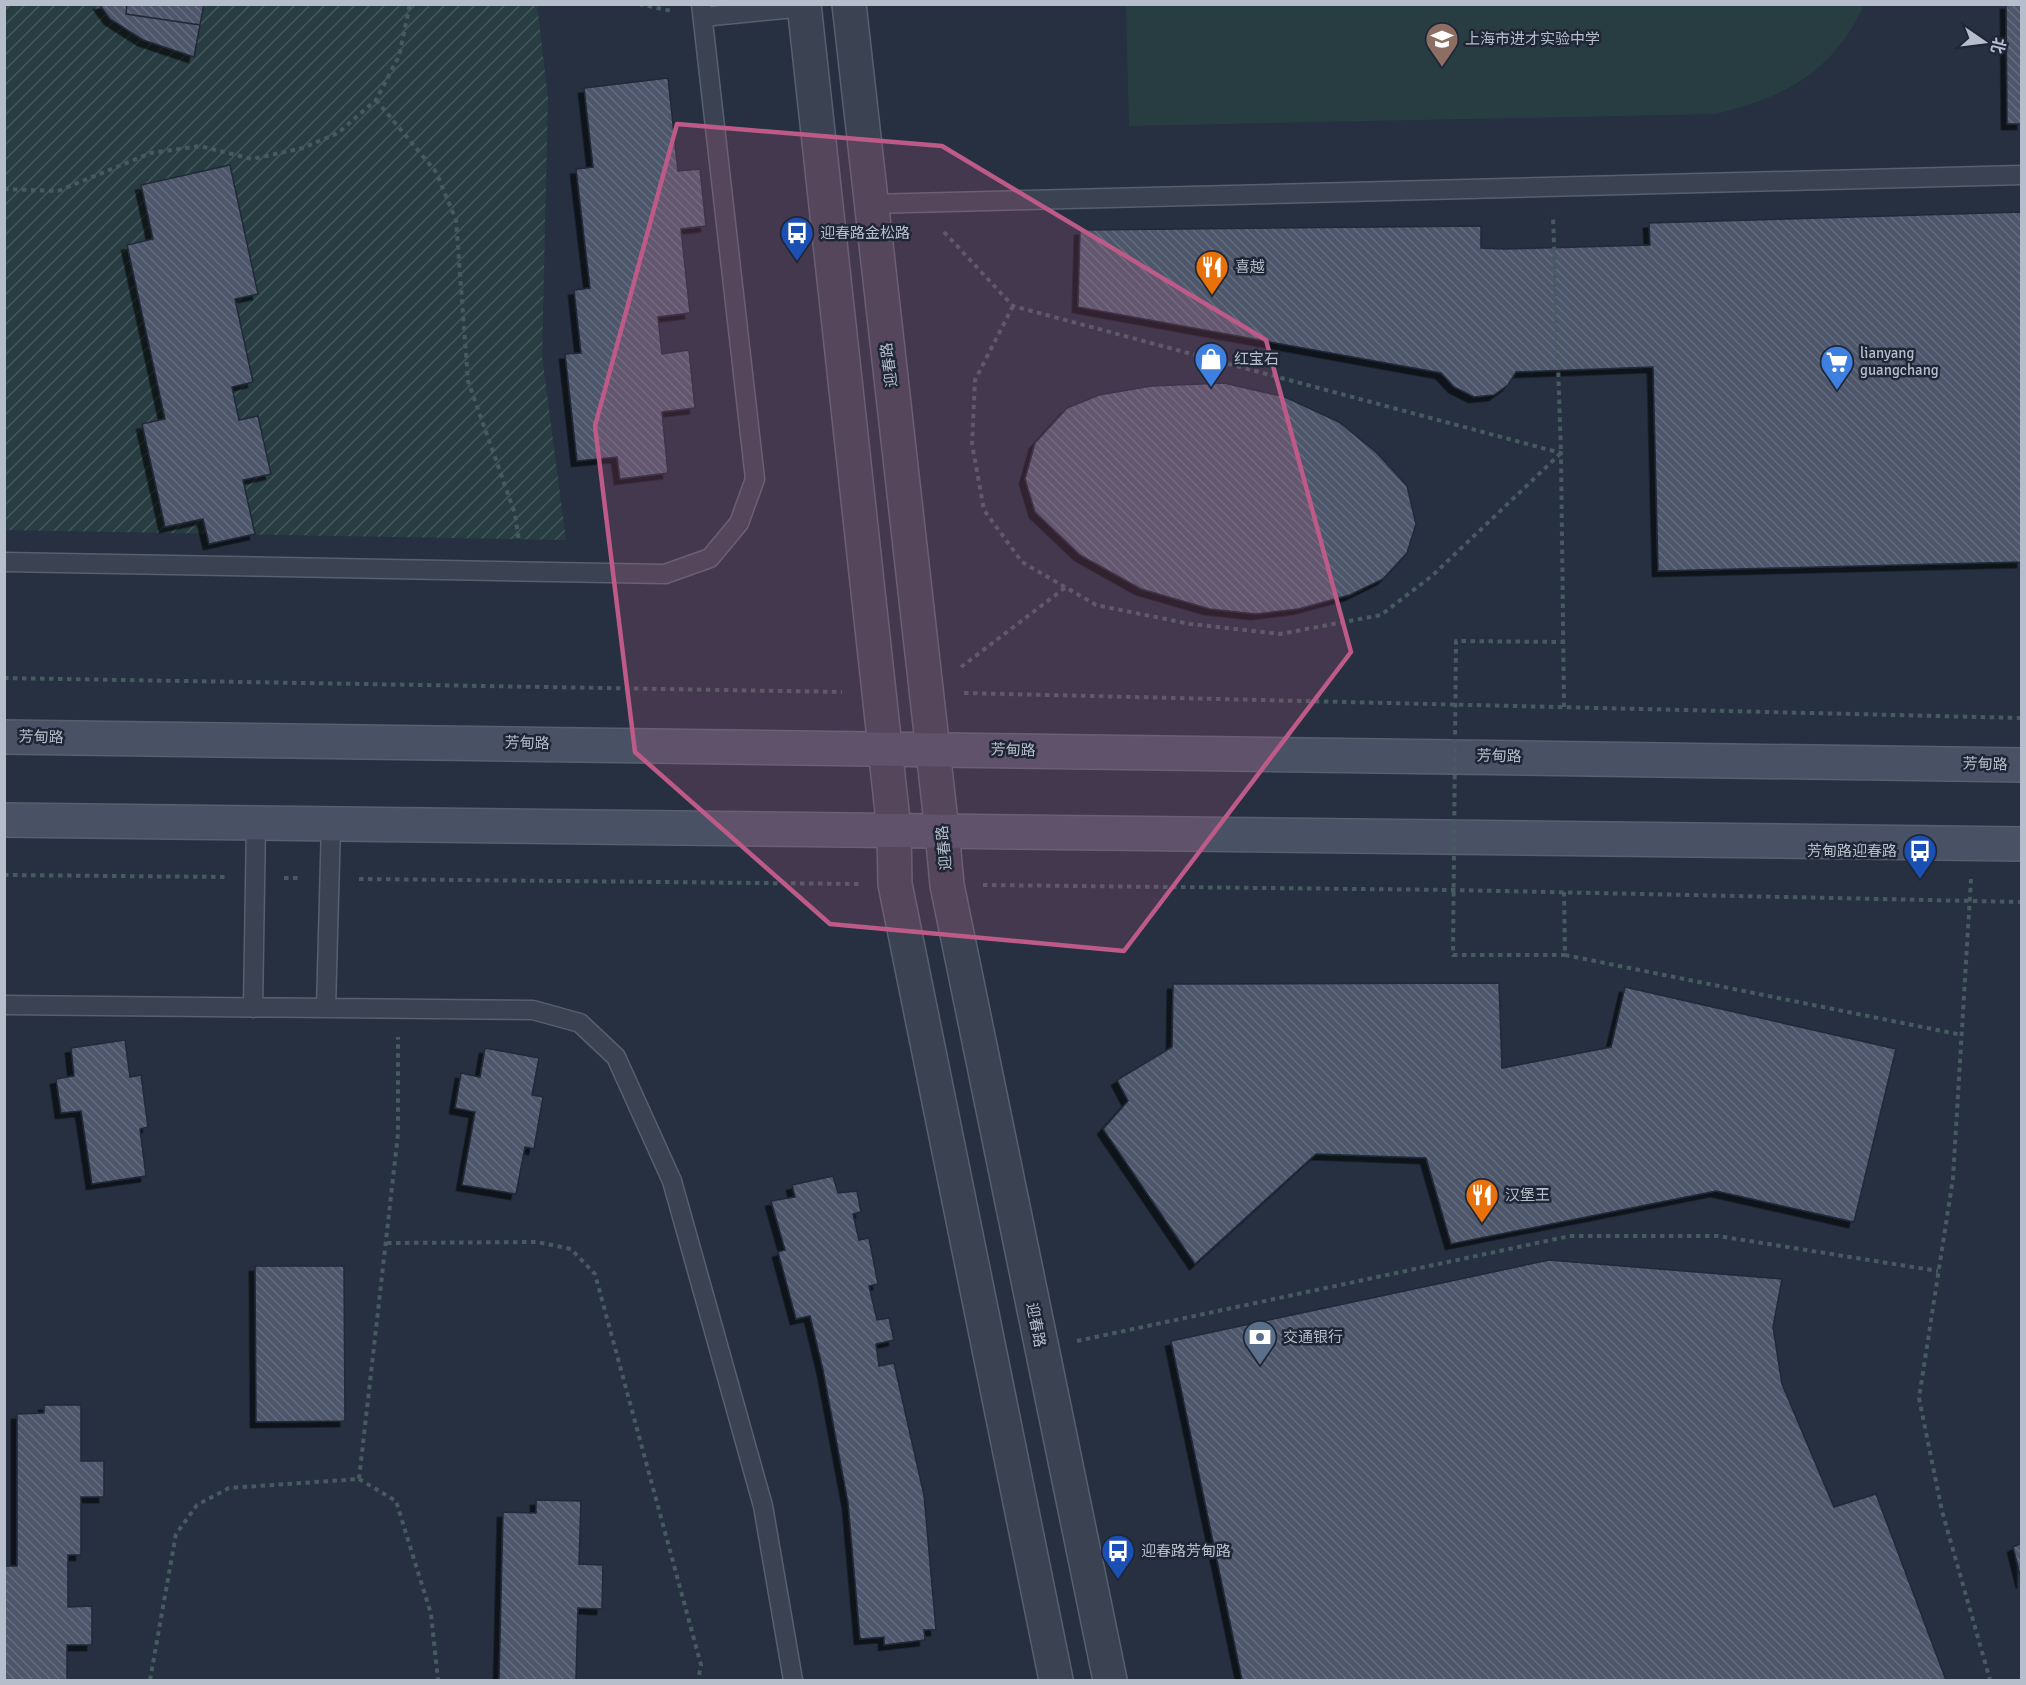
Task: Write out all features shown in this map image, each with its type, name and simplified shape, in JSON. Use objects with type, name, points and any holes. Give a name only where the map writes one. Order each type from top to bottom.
[{"type":"main road","name":"芳甸路","points":[[4,737],[2022,765]]},
{"type":"main road","points":[[4,820],[2022,844]]},
{"type":"street","name":"迎春路","points":[[849,4],[870,204],[928,692],[947,885],[1110,1680]]},
{"type":"street","points":[[804,6],[894,830],[895,884],[1056,1680]]},
{"type":"lane","points":[[4,562],[665,574],[710,558],[739,523],[755,479],[702,11],[804,6]]},
{"type":"lane","points":[[870,204],[2022,175]]},
{"type":"lane","points":[[253,1008],[256,823]]},
{"type":"lane","points":[[326,1008],[331,824]]},
{"type":"lane","points":[[4,1005],[533,1010],[580,1023],[616,1057],[672,1181],[763,1506],[793,1680]]},
{"type":"path","points":[[4,189],[58,191],[151,153],[200,146],[252,159],[303,148],[338,133],[376,100],[399,56],[410,4]]},
{"type":"path","points":[[376,100],[435,172],[456,220],[468,381],[515,514],[523,572]]},
{"type":"path","points":[[1552,186],[1561,453],[1564,708]]},
{"type":"path","points":[[917,202],[1013,306],[1561,453]]},
{"type":"path","points":[[1013,306],[975,380],[972,444],[984,510],[1022,562],[1095,605],[1190,624],[1280,634],[1381,615],[1433,575],[1561,453]]},
{"type":"path","points":[[928,692],[1066,587]]},
{"type":"path","points":[[1565,642],[1456,641],[1453,955],[1565,955],[1962,1035]]},
{"type":"path","points":[[4,678],[879,692]]},
{"type":"path","points":[[928,692],[2022,718]]},
{"type":"path","points":[[1972,843],[1971,900],[1953,1178],[1919,1398],[1942,1511],[1990,1680]]},
{"type":"path","points":[[4,875],[895,884]]},
{"type":"path","points":[[947,885],[1564,892],[2022,902]]},
{"type":"path","points":[[1564,892],[1565,955]]},
{"type":"path","points":[[359,1479],[398,1134],[398,1009]]},
{"type":"path","points":[[1041,1349],[1570,1236],[1718,1236],[1938,1271]]},
{"type":"path","points":[[387,1244],[537,1242],[571,1249],[595,1274],[701,1665],[698,1680]]},
{"type":"path","points":[[150,1680],[176,1534],[197,1505],[229,1488],[359,1479],[396,1501],[431,1614],[438,1680]]},
{"type":"highlighted area","points":[[677,124],[942,146],[1266,340],[1351,652],[1124,951],[830,924],[635,752],[595,426]]},
{"type":"green space","points":[[1126,4],[1864,5],[1852,28],[1837,48],[1804,79],[1763,100],[1715,114],[1129,126]]},
{"type":"green space","points":[[5,5],[537,5],[548,98],[542,356],[566,540],[5,530]]},
{"type":"building","points":[[99,4],[127,4],[126,14],[200,25],[194,57],[143,40],[110,19]]},
{"type":"building","points":[[127,4],[204,4],[200,25],[126,14]]},
{"type":"building","points":[[2006,4],[2022,4],[2022,124],[2007,124]]},
{"type":"building","points":[[668,78],[678,171],[700,169],[706,226],[681,229],[690,313],[658,317],[662,354],[689,350],[695,408],[662,412],[668,473],[620,479],[617,457],[577,461],[565,354],[581,353],[574,290],[590,288],[576,169],[593,167],[584,88]]},
{"type":"building","points":[[230,165],[258,294],[235,299],[253,382],[232,387],[239,420],[258,416],[271,474],[243,480],[255,534],[209,544],[203,519],[165,527],[142,424],[165,419],[127,245],[153,239],[141,185]]},
{"type":"building","name":"lianyang guangchang","points":[[2022,212],[2022,562],[1658,571],[1653,367],[1516,372],[1508,385],[1494,395],[1474,397],[1454,387],[1441,373],[1078,307],[1080,230],[1481,226],[1481,248],[1504,249],[1650,245],[1649,223]]},
{"type":"building","points":[[1224,383],[1285,397],[1339,422],[1377,453],[1407,486],[1416,524],[1407,553],[1383,579],[1350,595],[1298,609],[1256,614],[1210,609],[1141,589],[1080,555],[1035,512],[1025,479],[1035,443],[1067,408],[1099,395],[1151,386]]},
{"type":"building","points":[[1499,983],[1502,1068],[1611,1047],[1625,987],[1896,1049],[1854,1222],[1716,1191],[1451,1244],[1426,1158],[1316,1154],[1195,1264],[1103,1129],[1128,1101],[1117,1080],[1172,1047],[1173,984]]},
{"type":"building","points":[[125,1040],[130,1077],[141,1075],[148,1127],[140,1129],[146,1176],[92,1184],[81,1111],[61,1113],[56,1079],[74,1076],[71,1048]]},
{"type":"building","points":[[485,1048],[539,1058],[532,1095],[543,1097],[534,1149],[525,1147],[516,1194],[462,1185],[475,1112],[455,1108],[461,1073],[480,1077]]},
{"type":"building","points":[[833,1176],[838,1193],[857,1191],[861,1212],[853,1214],[859,1240],[869,1238],[878,1284],[869,1286],[877,1320],[889,1318],[894,1340],[876,1344],[879,1366],[894,1363],[924,1495],[936,1630],[924,1630],[925,1640],[884,1645],[884,1637],[860,1639],[848,1503],[823,1370],[810,1316],[796,1319],[778,1252],[785,1250],[771,1201],[795,1197],[792,1185]]},
{"type":"building","points":[[1549,1260],[1782,1279],[1773,1327],[1782,1384],[1834,1507],[1876,1494],[1946,1680],[1242,1680],[1171,1341]]},
{"type":"building","points":[[255,1266],[344,1266],[345,1421],[256,1422]]},
{"type":"building","points":[[44,1405],[81,1405],[81,1461],[104,1461],[104,1497],[81,1497],[81,1555],[68,1555],[68,1607],[92,1606],[92,1645],[67,1645],[67,1680],[5,1680],[4,1566],[17,1566],[17,1414],[44,1413]]},
{"type":"building","points":[[536,1500],[581,1501],[579,1564],[603,1565],[602,1609],[578,1608],[576,1680],[499,1680],[503,1512],[536,1513]]},
{"type":"building","points":[[2022,1543],[2022,1583],[2013,1547]]},
{"type":"place","name":"上海市进才实验中学","points":[[1442,68]]},
{"type":"place","name":"迎春路金松路","points":[[797,262]]},
{"type":"place","name":"喜越","points":[[1212,296]]},
{"type":"place","name":"红宝石","points":[[1211,388]]},
{"type":"place","name":"lianyang guangchang","points":[[1837,391]]},
{"type":"place","name":"芳甸路迎春路","points":[[1920,880]]},
{"type":"place","name":"汉堡王","points":[[1482,1224]]},
{"type":"place","name":"交通银行","points":[[1260,1366]]},
{"type":"place","name":"迎春路芳甸路","points":[[1118,1580]]}]
